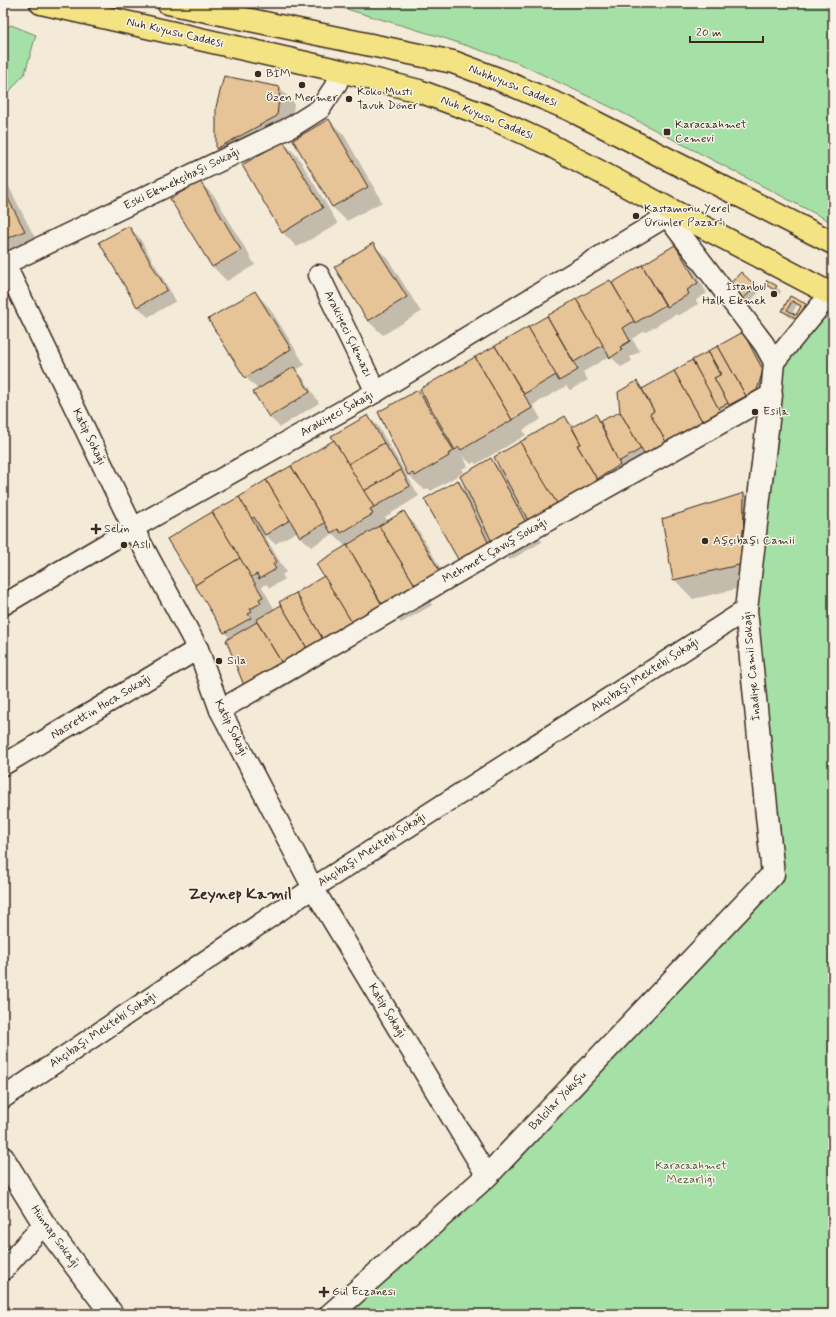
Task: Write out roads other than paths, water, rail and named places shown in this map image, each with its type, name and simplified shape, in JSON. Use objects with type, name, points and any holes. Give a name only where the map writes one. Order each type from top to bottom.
[{"type":"main road","name":"Nuh Kuyusu Caddesi","points":[[41,3],[341,71],[419,91],[487,116],[548,144],[669,213],[832,294]]},
{"type":"main road","name":"Nuhkuyusu Caddesi","points":[[168,3],[453,62],[569,109],[833,243]]},
{"type":"street","name":"Eski Ekmekçibaşı Sokağı","points":[[4,264],[293,126],[320,109],[337,83],[341,71]]},
{"type":"street","points":[[669,213],[764,344],[774,362],[832,294]]},
{"type":"street","name":"Arakiyeci Sokağı","points":[[3,605],[133,528],[376,392],[669,213]]},
{"type":"street","name":"Katip Sokağı","points":[[4,264],[133,528],[198,649],[220,710],[313,888],[487,1176]]},
{"type":"street","name":"Arakiyeci Çıkmazı","points":[[319,275],[376,392]]},
{"type":"street","name":"İnadiye Camii Sokağı","points":[[773,874],[746,610],[774,362]]},
{"type":"street","name":"Mehmet Çavuş Sokağı","points":[[220,710],[523,534],[771,395]]},
{"type":"street","name":"Ahçıbaşı Mektebi Sokağı","points":[[3,1098],[313,888],[746,610]]},
{"type":"street","name":"Nasrettin Hoca Sokağı","points":[[3,765],[198,649]]},
{"type":"street","name":"Balcilar Yokuşu","points":[[331,1314],[487,1176],[773,874]]},
{"type":"street","name":"Hünnap Sokağı","points":[[3,1158],[44,1224],[112,1314]]},
{"type":"street","points":[[3,1270],[44,1224]]},
{"type":"place","name":"BİM","points":[[258,74]]},
{"type":"place","name":"Özen Mermer","points":[[302,85]]},
{"type":"place","name":"Koko Musti Tavuk Döner","points":[[349,99]]},
{"type":"place","name":"Karacaahmet Cemevi","points":[[667,132]]},
{"type":"place","name":"Kastamonu Yerel Ürünler Pazar’ı","points":[[636,216]]},
{"type":"place","name":"İstanbul Halk Ekmek","points":[[774,294]]},
{"type":"place","name":"Esila","points":[[755,412]]},
{"type":"place","name":"Selin","points":[[96,529]]},
{"type":"place","name":"Aşçıbaşı Camii","points":[[705,541]]},
{"type":"place","name":"Aslı","points":[[124,545]]},
{"type":"place","name":"Sıla","points":[[219,661]]},
{"type":"place","name":"Gül Eczanesi","points":[[324,1292]]},
{"type":"district","name":"Zeynep Kamil","points":[[240,894]]},
{"type":"park label","name":"Karacaahmet Mezarlığı","points":[[691,1173]]}]
